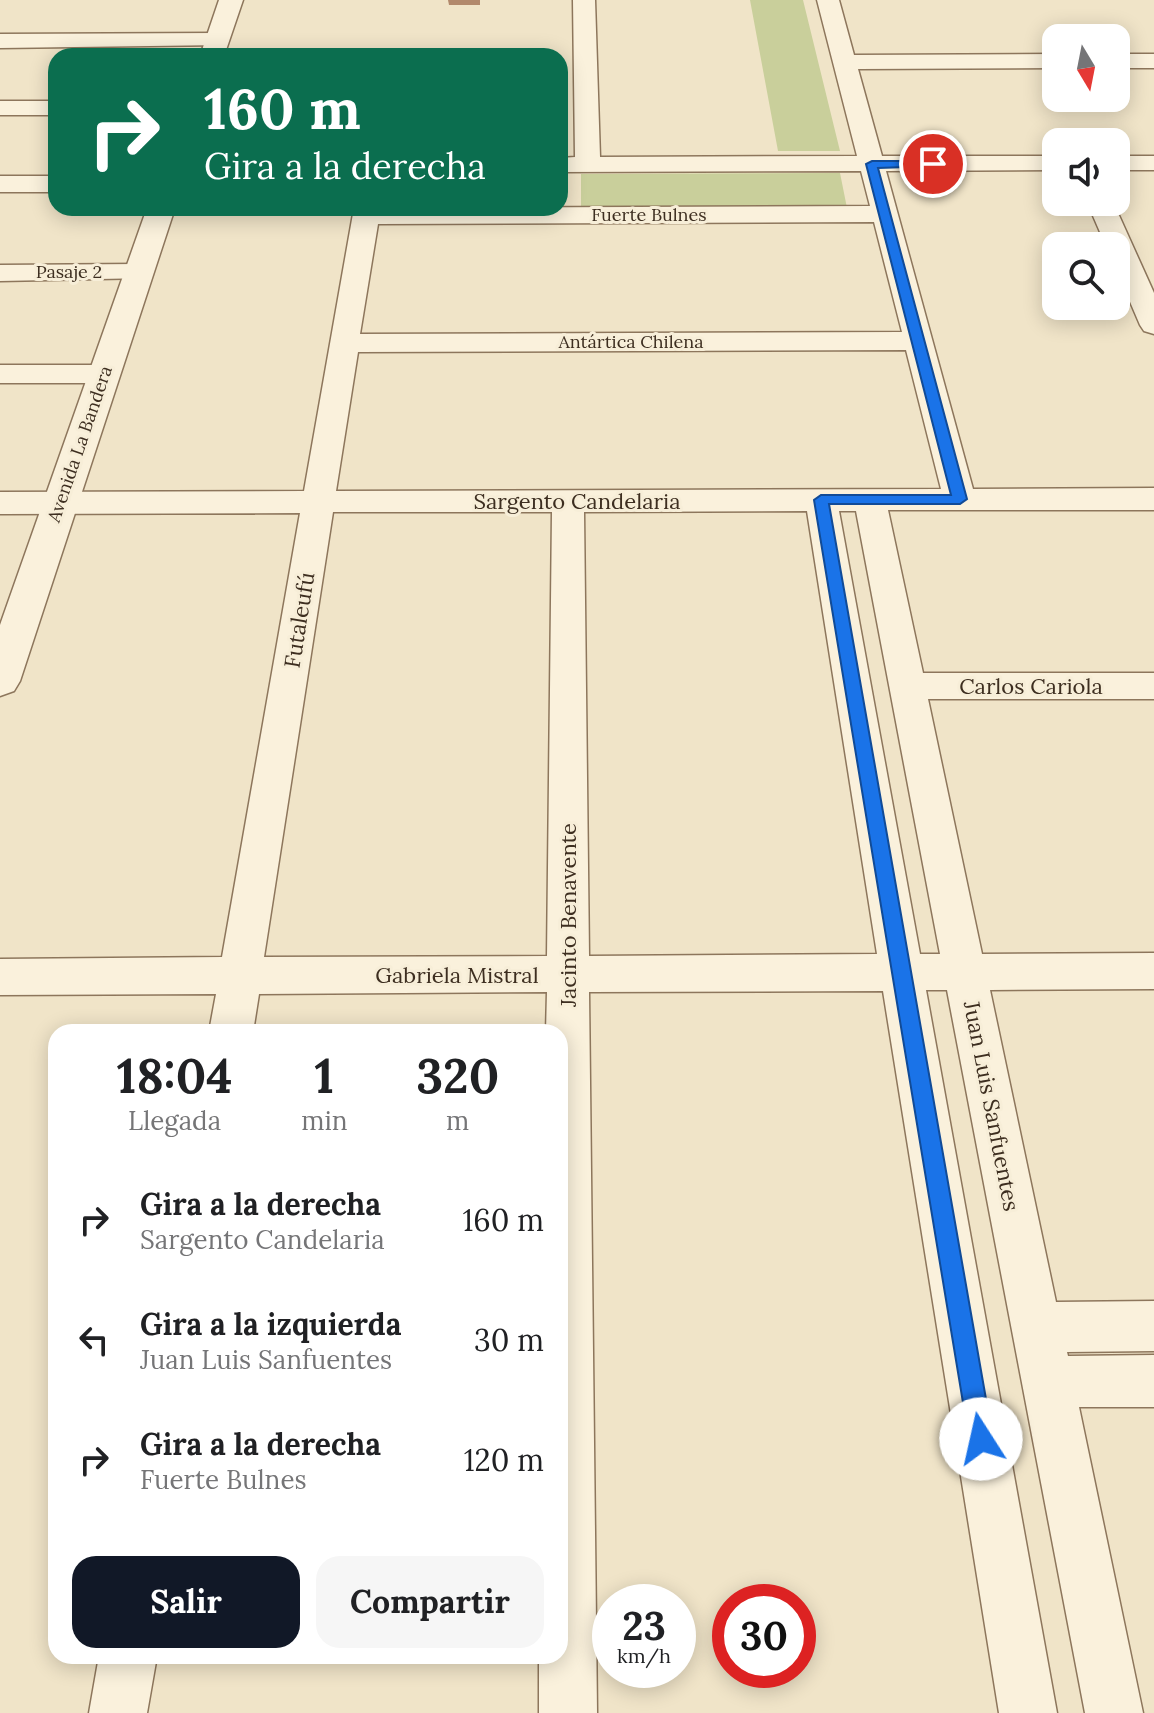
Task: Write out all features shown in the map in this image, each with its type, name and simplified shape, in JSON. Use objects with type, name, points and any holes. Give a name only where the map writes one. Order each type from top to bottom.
[{"type":"street","points":[[0,41],[215,48],[231,0]]},
{"type":"street","points":[[584,0],[588,165]]},
{"type":"street","points":[[828,0],[960,499]]},
{"type":"street","points":[[844,62],[1042,61]]},
{"type":"street","points":[[1130,61],[1154,61]]},
{"type":"street","points":[[568,62],[585,62]]},
{"type":"street","points":[[0,108],[48,108]]},
{"type":"street","points":[[568,165],[1042,163]]},
{"type":"street","points":[[1130,163],[1154,163]]},
{"type":"street","points":[[0,184],[48,184]]},
{"type":"street","name":"Fuerte Bulnes","points":[[568,213],[884,214]]},
{"type":"street","name":"Avenida La Bandera","points":[[0,681],[158,216]]},
{"type":"street","name":"Futaleufú","points":[[232,1024],[366,216]]},
{"type":"street","points":[[1106,216],[1154,325]]},
{"type":"street","name":"Pasaje 2","points":[[0,273],[139,272]]},
{"type":"street","name":"Antártica Chilena","points":[[345,343],[918,341]]},
{"type":"street","points":[[0,374],[104,374]]},
{"type":"street","name":"Sargento Candelaria","points":[[0,503],[1154,499]]},
{"type":"street","points":[[821,500],[1028,1713]]},
{"type":"street","name":"Juan Luis Sanfuentes","points":[[870,500],[1114,1713]]},
{"type":"street","name":"Jacinto Benavente","points":[[568,501],[568,1713]]},
{"type":"street","name":"Carlos Cariola","points":[[910,700],[1154,686]]},
{"type":"street","name":"Carlos Cariola","points":[[910,700],[1154,712]]},
{"type":"street","name":"Gabriela Mistral","points":[[0,977],[1154,971]]},
{"type":"street","points":[[1036,1327],[1154,1326]]},
{"type":"street","points":[[1047,1382],[1154,1381]]},
{"type":"street","points":[[118,1713],[127,1664]]},
{"type":"green space","points":[[750,0],[803,0],[840,151],[778,151]]},
{"type":"green space","points":[[840,173],[847,208],[581,208],[581,174]]},
{"type":"route","points":[[933,164],[872,164],[960,499],[821,500],[981,1439]]}]
